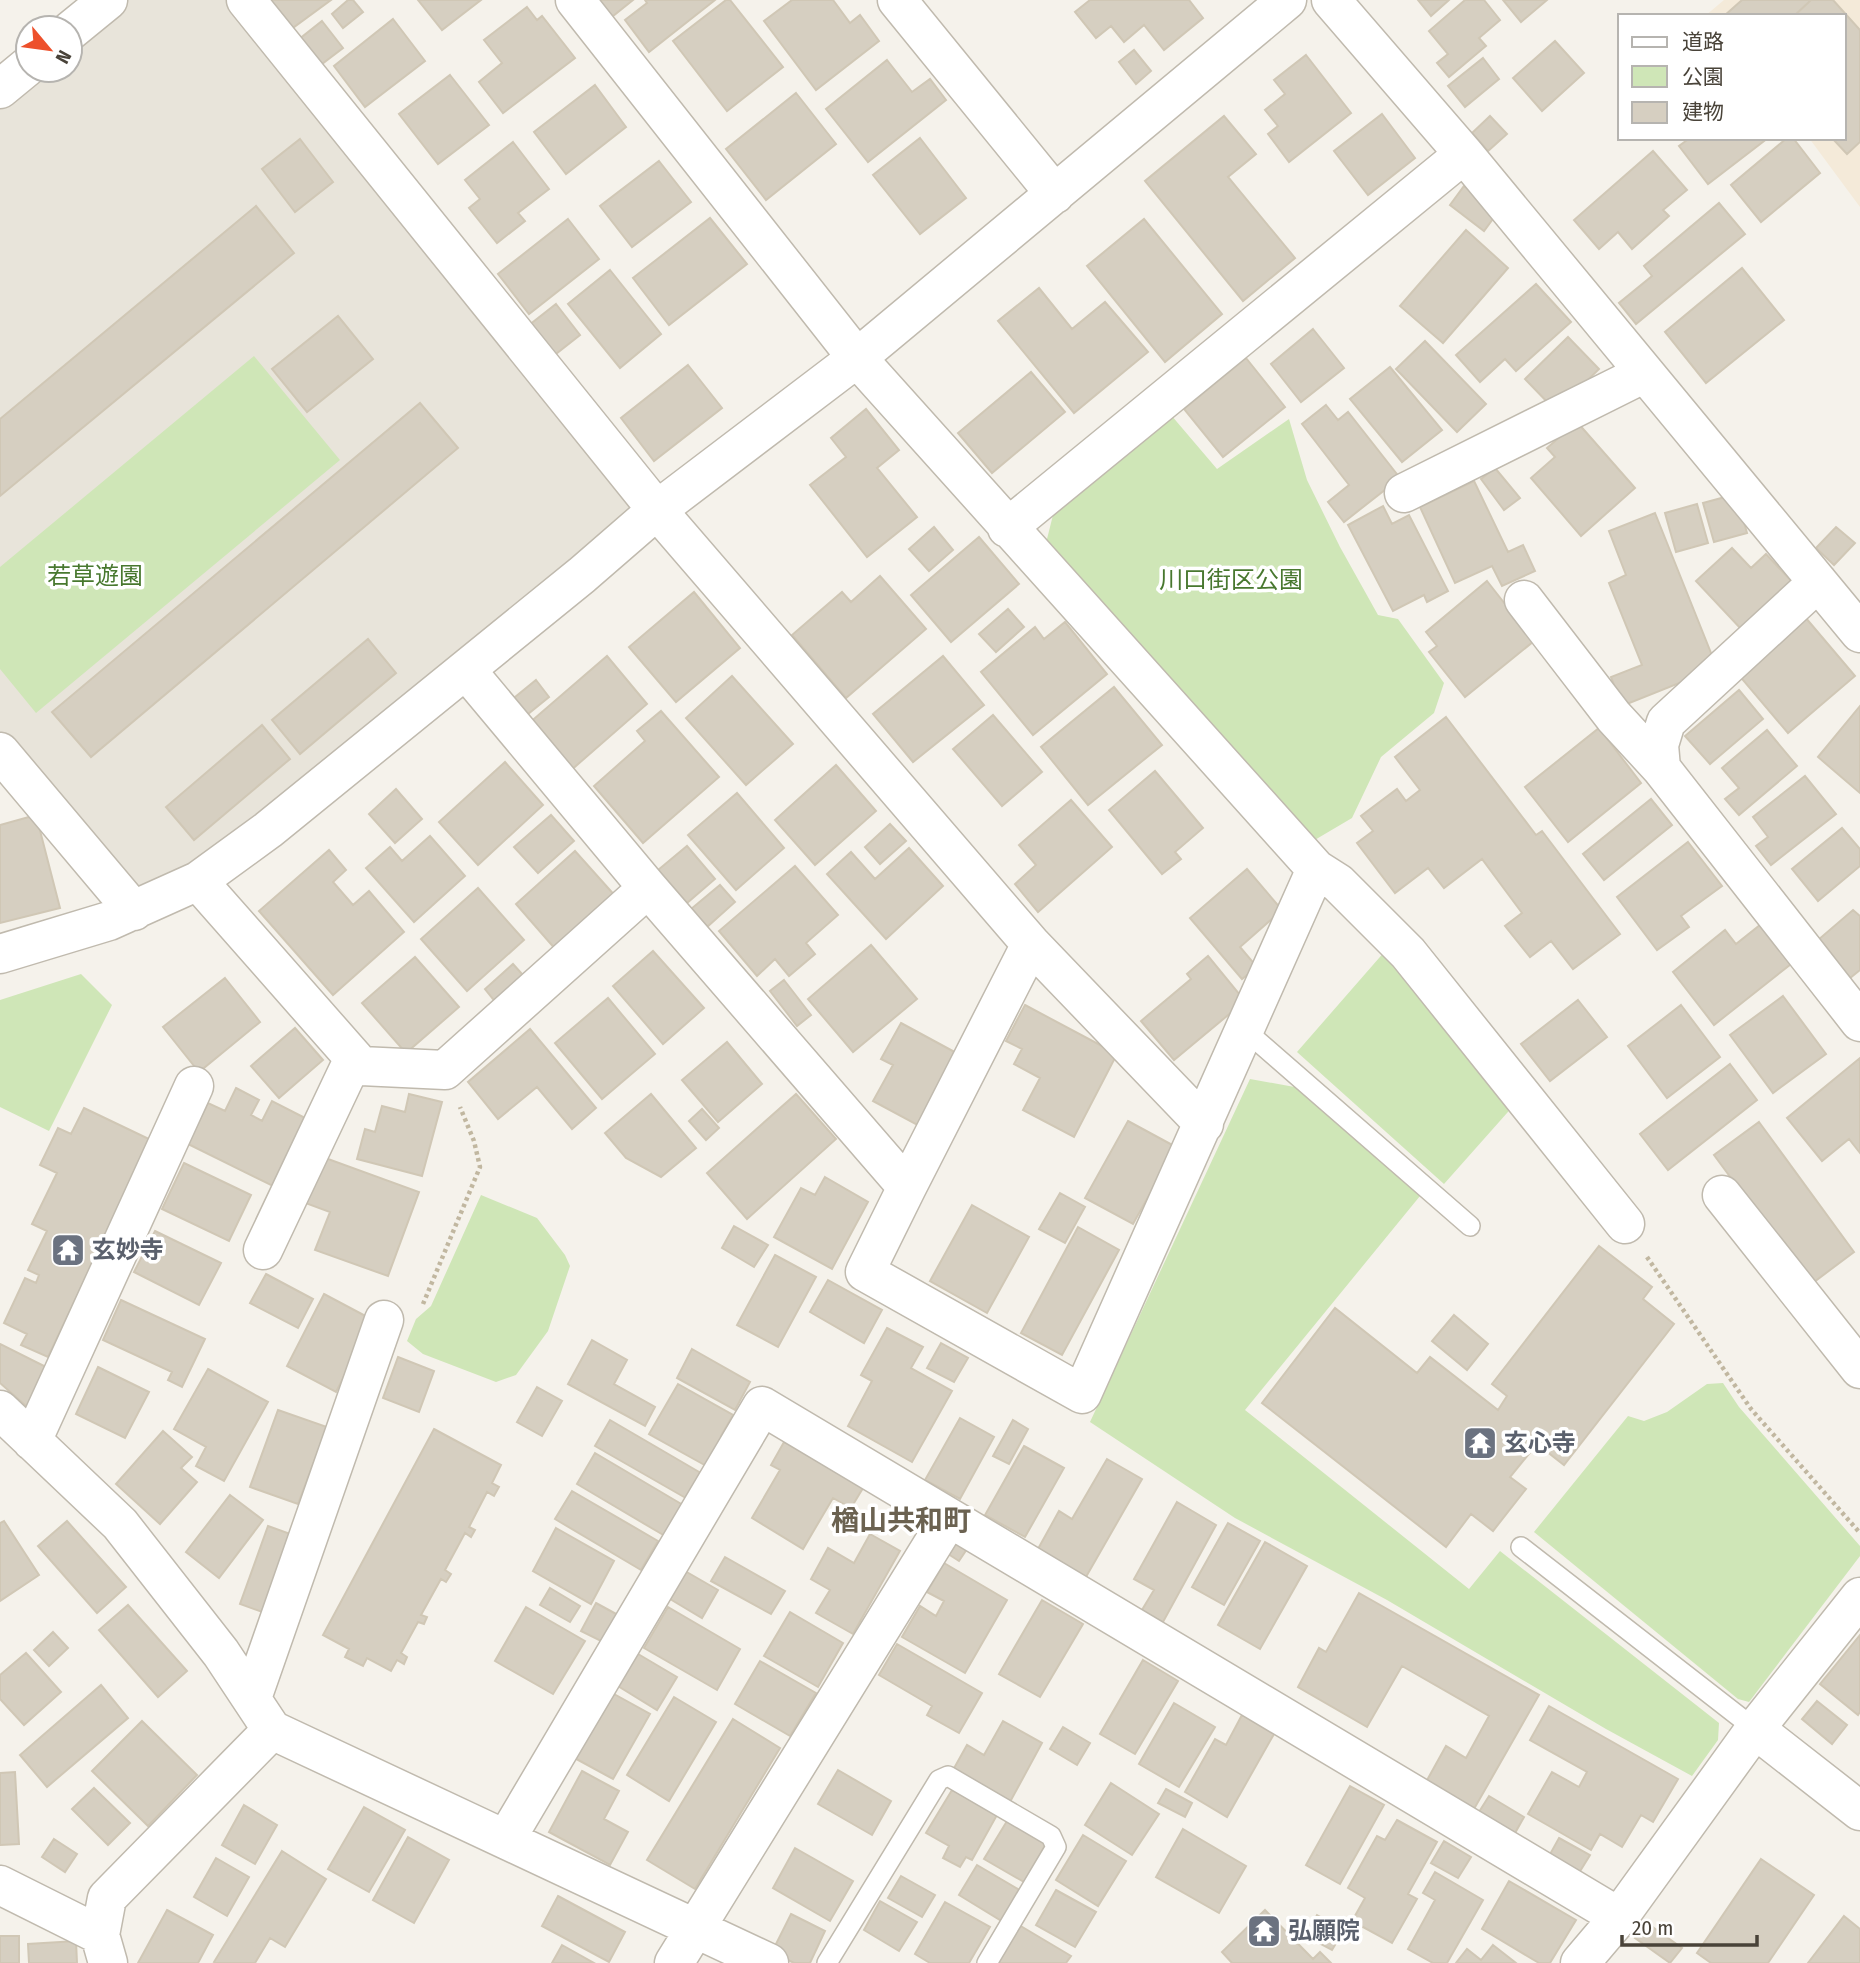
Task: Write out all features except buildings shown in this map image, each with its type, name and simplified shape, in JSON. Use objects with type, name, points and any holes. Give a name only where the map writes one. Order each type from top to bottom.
[{"type":"street","points":[[84,20],[108,0]]},
{"type":"street","points":[[246,0],[657,510],[1031,944],[1204,1124]]},
{"type":"street","points":[[575,0],[857,358],[1316,869],[1338,883],[1408,953],[1625,1224]]},
{"type":"street","points":[[897,0],[1055,194]]},
{"type":"street","points":[[1331,0],[1464,154],[1860,634]]},
{"type":"street","points":[[0,954],[134,911],[198,881],[268,830],[466,670],[657,510],[857,358],[1055,194],[1262,8]]},
{"type":"street","points":[[0,89],[14,78]]},
{"type":"street","points":[[1007,528],[1464,154]]},
{"type":"street","points":[[1404,493],[1645,373]]},
{"type":"street","points":[[1661,768],[1659,745],[1666,722],[1818,582]]},
{"type":"street","points":[[1524,600],[1614,717],[1661,768],[1860,1022]]},
{"type":"street","points":[[466,670],[648,888],[907,1187]]},
{"type":"street","points":[[0,752],[134,911]]},
{"type":"street","points":[[1031,944],[865,1272],[1082,1394],[1316,869]]},
{"type":"street","points":[[198,881],[361,1066],[445,1070],[648,888]]},
{"type":"street","points":[[263,1250],[354,1058]]},
{"type":"street","points":[[32,1441],[194,1086]]},
{"type":"street","points":[[1722,1195],[1860,1369]]},
{"type":"street","points":[[252,1698],[384,1320]]},
{"type":"street","points":[[506,1839],[762,1406],[1619,1917]]},
{"type":"street","points":[[0,1410],[120,1524],[221,1653],[272,1730],[769,1963]]},
{"type":"street","points":[[674,1963],[949,1518]]},
{"type":"street","points":[[1580,1963],[1619,1917],[1755,1729],[1860,1597]]},
{"type":"street","points":[[1755,1729],[1860,1811]]},
{"type":"street","points":[[0,1885],[104,1949],[107,1898],[272,1730]]},
{"type":"lane","points":[[1246,1031],[1470,1226]]},
{"type":"lane","points":[[1521,1547],[1755,1729]]},
{"type":"lane","points":[[827,1963],[939,1780],[948,1776],[1051,1836],[1056,1847],[988,1963]]},
{"type":"path","points":[[384,1320],[400,1317],[423,1305],[480,1167],[474,1141],[445,1070]]},
{"type":"path","points":[[1625,1224],[1751,1409],[1860,1533]]},
{"type":"shaded area","points":[[108,0],[246,0],[657,510],[134,911],[0,752],[0,89],[14,80],[14,84],[84,84],[84,20]]},
{"type":"shaded area","points":[[1724,0],[1860,0],[1860,207],[1810,140],[1846,140],[1846,14],[1707,14]]},
{"type":"green space","name":"若草遊園","points":[[254,356],[340,460],[36,713],[0,669],[0,567]]},
{"type":"green space","name":"川口街区公園","points":[[1171,415],[1217,469],[1289,419],[1307,480],[1378,615],[1398,619],[1444,683],[1434,713],[1381,757],[1352,818],[1313,841],[1046,543],[1055,507]]},
{"type":"green space","points":[[1386,950],[1515,1104],[1444,1184],[1297,1052]]},
{"type":"green space","points":[[81,974],[112,1005],[49,1131],[0,1107],[0,1000]]},
{"type":"green space","points":[[1250,1079],[1300,1088],[1420,1196],[1245,1410],[1469,1589],[1500,1551],[1719,1723],[1718,1740],[1692,1776],[1606,1729],[1387,1600],[1235,1518],[1090,1422]]},
{"type":"green space","points":[[481,1195],[537,1218],[565,1255],[570,1266],[548,1331],[516,1375],[496,1382],[423,1354],[407,1341],[416,1319],[431,1306]]},
{"type":"green space","points":[[1723,1383],[1739,1407],[1860,1546],[1860,1556],[1749,1702],[1738,1699],[1534,1532],[1628,1416],[1644,1421],[1667,1412],[1707,1384]]},
{"type":"place","name":"玄妙寺","points":[[68,1250]]},
{"type":"place","name":"玄心寺","points":[[1480,1443]]},
{"type":"place","name":"弘願院","points":[[1264,1931]]},
{"type":"district","name":"楢山共和町","points":[[901,1520]]}]
